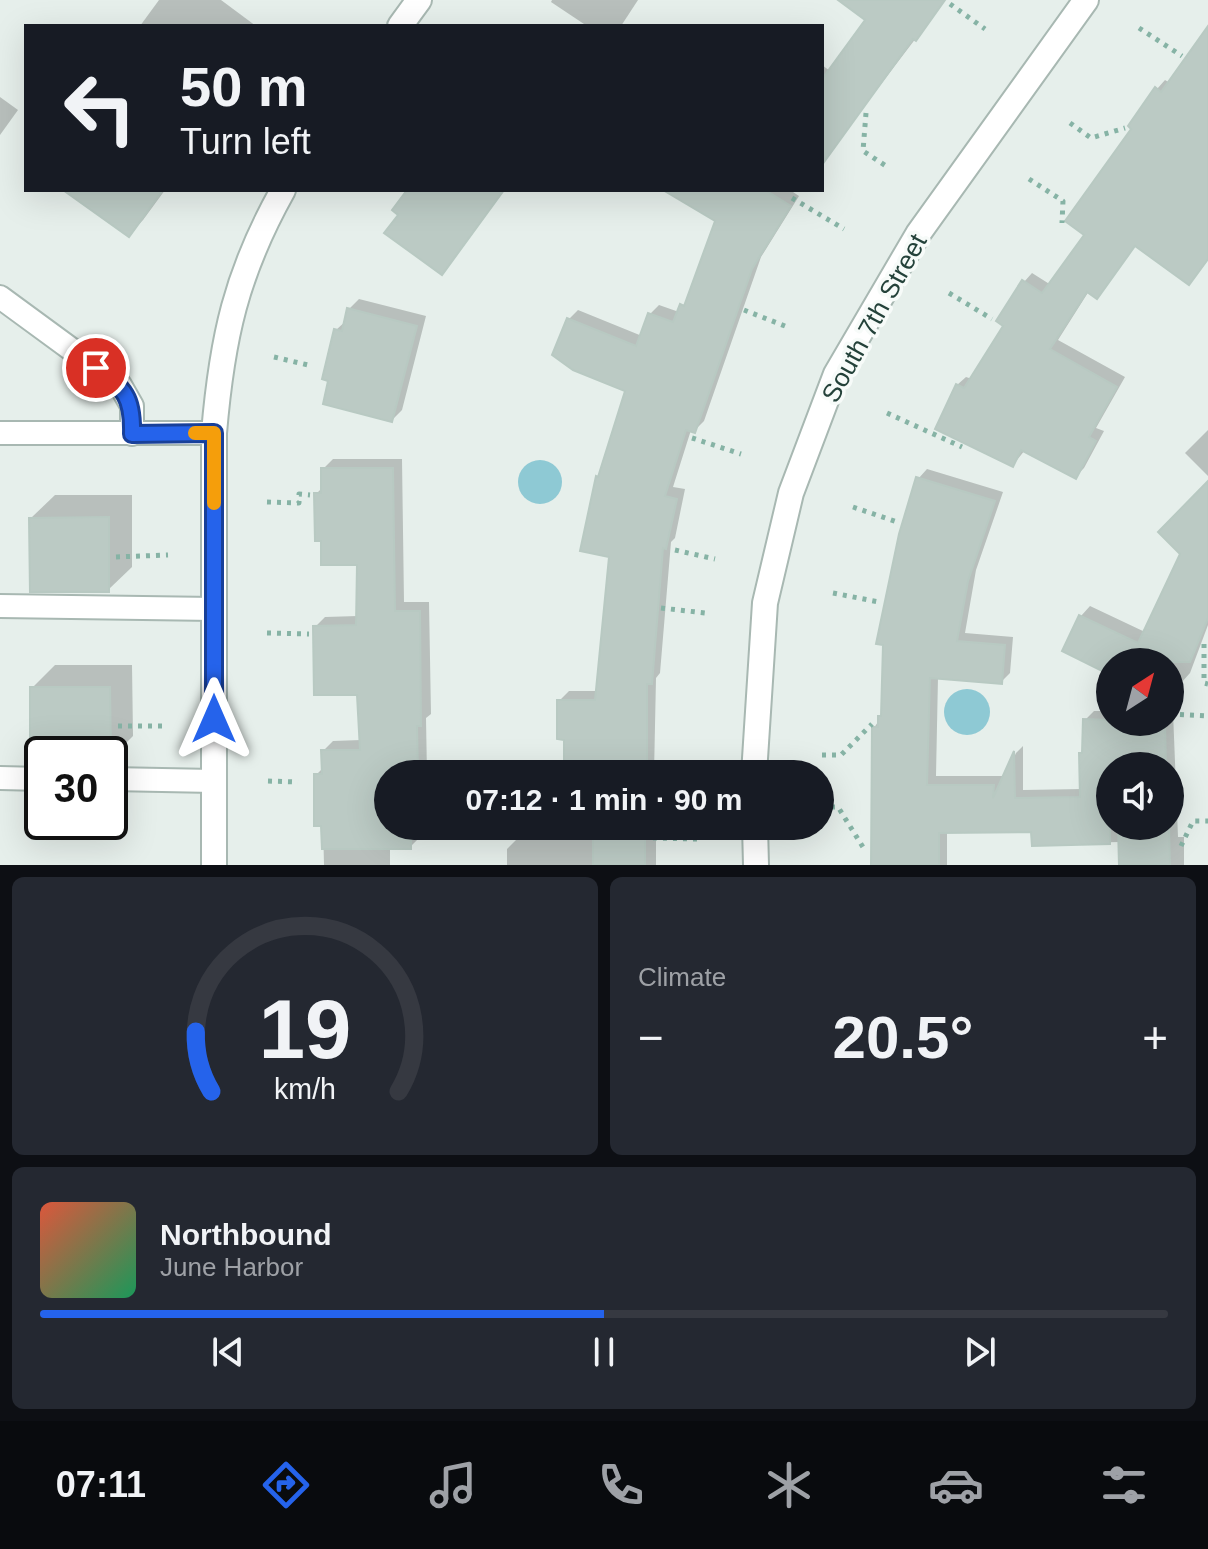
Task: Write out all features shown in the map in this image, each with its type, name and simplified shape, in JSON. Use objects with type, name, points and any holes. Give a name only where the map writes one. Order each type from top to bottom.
[{"type":"street","points":[[401,24],[419,0]]},
{"type":"street","name":"South 7th Street","points":[[755,760],[765,603],[791,493],[836,374],[918,234],[1086,0]]},
{"type":"street","points":[[214,865],[214,433],[219,375],[234,299],[259,237],[282,192]]},
{"type":"street","points":[[755,840],[756,865]]},
{"type":"lane","points":[[0,297],[120,385],[132,406],[132,434]]},
{"type":"lane","points":[[0,433],[214,433]]},
{"type":"lane","points":[[0,606],[214,609]]},
{"type":"lane","points":[[0,778],[24,779]]},
{"type":"lane","points":[[128,779],[214,781]]},
{"type":"path","points":[[950,4],[985,29]]},
{"type":"path","points":[[1139,28],[1182,56]]},
{"type":"path","points":[[866,113],[863,151],[886,166]]},
{"type":"path","points":[[1070,123],[1091,138],[1125,128]]},
{"type":"path","points":[[1029,179],[1063,201],[1062,223]]},
{"type":"path","points":[[792,198],[844,229]]},
{"type":"path","points":[[949,293],[992,319]]},
{"type":"path","points":[[744,310],[790,328]]},
{"type":"path","points":[[274,357],[308,365]]},
{"type":"path","points":[[887,413],[962,447]]},
{"type":"path","points":[[692,438],[741,454]]},
{"type":"path","points":[[267,502],[299,503],[299,494],[310,495]]},
{"type":"path","points":[[853,507],[897,522]]},
{"type":"path","points":[[675,550],[715,559]]},
{"type":"path","points":[[116,557],[168,555]]},
{"type":"path","points":[[833,593],[879,602]]},
{"type":"path","points":[[661,608],[705,613]]},
{"type":"path","points":[[267,633],[309,634]]},
{"type":"path","points":[[1204,644],[1204,683],[1208,684]]},
{"type":"path","points":[[1184,715],[1208,716]]},
{"type":"path","points":[[822,755],[841,755],[872,724]]},
{"type":"path","points":[[118,726],[168,726]]},
{"type":"path","points":[[268,781],[298,782]]},
{"type":"path","points":[[834,807],[838,807],[866,852]]},
{"type":"path","points":[[1181,846],[1193,821],[1208,821]]},
{"type":"water","points":[[540,460],[555,467],[562,482],[555,497],[540,504],[525,497],[518,482],[525,467]]},
{"type":"water","points":[[967,689],[983,696],[990,712],[983,728],[967,735],[951,728],[944,712],[951,696]]},
{"type":"building","points":[[838,0],[945,0],[824,162],[824,76],[865,20]]},
{"type":"building","points":[[1208,26],[1208,259],[1189,285],[1135,246],[1097,299],[1087,292],[1050,349],[1117,387],[1089,437],[1096,441],[1076,479],[1021,450],[1013,467],[935,429],[956,384],[964,388],[1003,326],[996,321],[1022,280],[1042,293],[1084,235],[1065,221],[1131,129],[1128,126],[1155,87],[1161,92]]},
{"type":"building","points":[[66,192],[162,192],[129,237]]},
{"type":"building","points":[[406,192],[503,192],[442,275],[384,233],[398,215],[392,210]]},
{"type":"building","points":[[666,192],[768,192],[791,206],[752,269],[695,433],[686,430],[665,496],[677,499],[666,549],[663,548],[652,684],[647,684],[647,760],[564,760],[564,740],[557,739],[557,700],[595,700],[609,557],[580,551],[596,476],[625,391],[573,370],[552,355],[567,318],[636,346],[648,313],[673,322],[680,304],[684,306],[715,221]]},
{"type":"building","points":[[347,308],[417,326],[392,422],[323,404],[328,381],[322,379],[334,329],[342,331]]},
{"type":"building","points":[[321,468],[393,468],[395,611],[420,611],[421,726],[417,726],[418,760],[374,760],[374,840],[411,840],[411,849],[322,849],[321,826],[314,826],[314,774],[322,774],[321,750],[360,750],[357,695],[314,695],[313,626],[356,625],[357,565],[321,565],[321,541],[315,541],[314,493],[321,493]]},
{"type":"building","points":[[916,477],[995,501],[968,581],[957,641],[1005,645],[1002,684],[930,678],[927,785],[994,785],[993,798],[1014,751],[1015,798],[1080,797],[1079,753],[1082,753],[1083,719],[1096,719],[1096,736],[1165,736],[1166,752],[1096,752],[1096,840],[1110,840],[1110,844],[1032,846],[1031,832],[939,833],[939,865],[871,865],[872,727],[878,727],[878,716],[881,716],[883,645],[876,644],[899,534]]},
{"type":"building","points":[[1208,481],[1208,618],[1190,662],[1184,662],[1184,648],[1096,648],[1096,668],[1062,651],[1079,615],[1138,643],[1180,554],[1158,532]]},
{"type":"building","points":[[109,517],[109,592],[30,592],[29,518]]},
{"type":"building","points":[[30,687],[110,687],[111,736],[30,736]]},
{"type":"building","points":[[593,840],[645,840],[645,865],[593,865]]},
{"type":"building","points":[[1118,840],[1169,840],[1170,865],[1119,865]]},
{"type":"slow traffic","points":[[195,433],[214,433],[214,503]]},
{"type":"route","points":[[96,368],[120,385],[127,395],[132,406],[132,434],[214,433],[214,719]]}]
